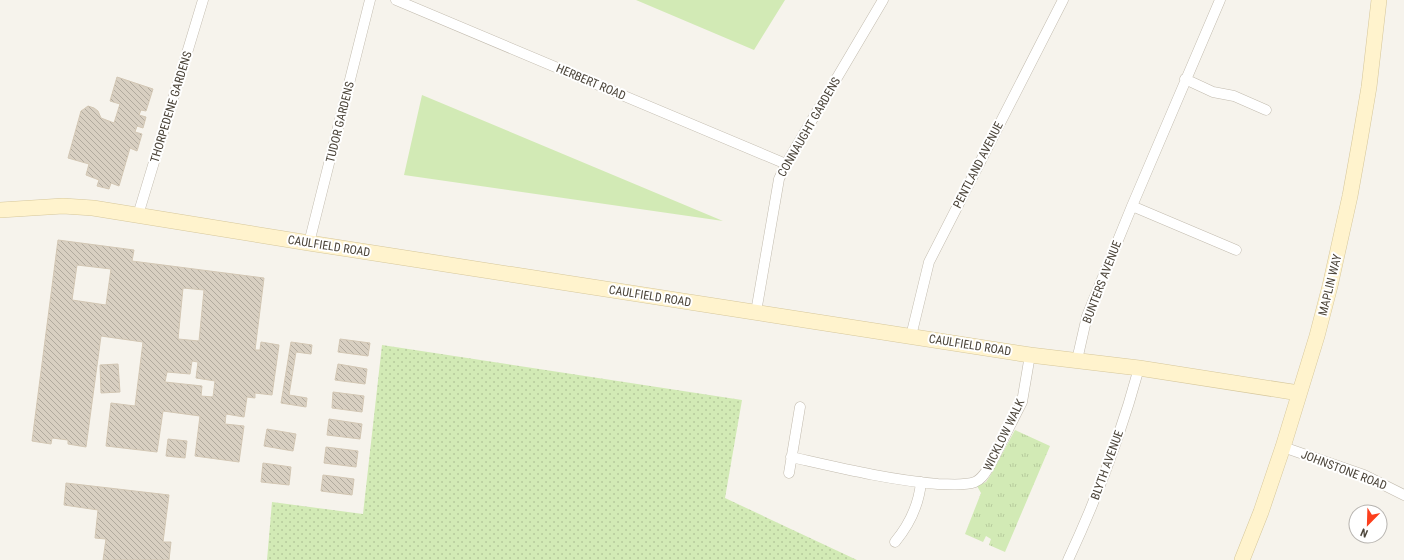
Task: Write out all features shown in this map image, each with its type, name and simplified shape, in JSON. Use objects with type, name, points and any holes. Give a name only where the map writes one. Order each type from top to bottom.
[{"type":"street","name":"THORPEDENE GARDENS","points":[[138,215],[203,0]]},
{"type":"street","name":"TUDOR GARDENS","points":[[309,243],[370,0]]},
{"type":"street","name":"HERBERT ROAD","points":[[396,0],[786,164]]},
{"type":"street","name":"CONNAUGHT GARDENS","points":[[756,312],[779,179],[786,164],[883,0]]},
{"type":"street","name":"PENTLAND AVENUE","points":[[911,336],[929,262],[1063,0]]},
{"type":"street","name":"BUNTERS AVENUE","points":[[1077,360],[1087,316],[1185,80],[1220,0]]},
{"type":"street","name":"MAPLIN WAY","points":[[1242,560],[1261,512],[1283,447],[1317,336],[1337,257],[1350,196],[1369,87],[1379,0]]},
{"type":"street","points":[[1185,80],[1213,92],[1234,96],[1266,110]]},
{"type":"street","name":"CAULFIELD ROAD","points":[[0,210],[63,206],[93,208],[1030,355],[1139,368],[1299,393]]},
{"type":"street","points":[[1132,206],[1236,250]]},
{"type":"street","name":"WICKLOW WALK","points":[[791,457],[831,466],[921,482],[964,484],[975,482],[983,477],[989,467],[1022,402],[1030,355]]},
{"type":"street","name":"BLYTH AVENUE","points":[[1068,560],[1087,518],[1126,416],[1139,368]]},
{"type":"street","points":[[789,473],[800,407]]},
{"type":"street","name":"JOHNSTONE ROAD","points":[[1283,447],[1364,475],[1404,495]]},
{"type":"street","points":[[895,542],[909,531],[920,495],[921,482]]},
{"type":"green space","points":[[636,0],[785,0],[754,50]]},
{"type":"green space","points":[[422,95],[723,221],[404,175]]},
{"type":"green space","points":[[382,345],[742,400],[725,498],[857,560],[267,560],[272,502],[363,514]]},
{"type":"green space","points":[[1015,430],[1050,446],[1005,552],[989,545],[991,539],[986,536],[983,542],[965,534],[981,493],[977,486],[986,482]]},
{"type":"building","points":[[117,77],[153,89],[146,111],[141,110],[139,115],[146,117],[143,128],[137,126],[135,132],[142,134],[137,151],[130,148],[119,186],[111,183],[109,189],[97,186],[99,180],[86,175],[89,164],[68,158],[81,111],[88,106],[94,108],[98,111],[101,118],[114,123],[120,104],[110,101]]},
{"type":"building","points":[[58,240],[134,250],[132,261],[264,278],[255,350],[260,350],[261,342],[279,345],[272,395],[255,393],[255,398],[247,397],[244,417],[226,414],[225,424],[244,426],[239,462],[195,456],[200,416],[163,411],[157,452],[106,446],[111,403],[135,406],[143,342],[101,336],[86,447],[68,444],[68,440],[52,438],[51,444],[32,441]],"holes":[[[77,265],[111,269],[106,305],[72,300]],[[183,288],[204,290],[199,341],[178,339]],[[192,361],[198,362],[196,378],[215,381],[213,397],[201,396],[202,386],[165,382],[167,372],[190,374]]]},
{"type":"building","points":[[340,339],[370,343],[368,356],[338,352]]},
{"type":"building","points":[[291,342],[312,345],[311,354],[296,352],[289,395],[307,398],[306,407],[281,403]]},
{"type":"building","points":[[118,364],[120,392],[101,393],[100,365]]},
{"type":"building","points":[[338,364],[367,369],[365,384],[335,380]]},
{"type":"building","points":[[333,392],[364,396],[362,412],[332,408]]},
{"type":"building","points":[[329,419],[362,424],[360,439],[327,435]]},
{"type":"building","points":[[267,429],[296,434],[293,451],[264,446]]},
{"type":"building","points":[[168,439],[187,441],[185,458],[166,456]]},
{"type":"building","points":[[326,447],[358,451],[356,467],[324,463]]},
{"type":"building","points":[[263,463],[291,467],[289,485],[261,482]]},
{"type":"building","points":[[323,475],[354,479],[352,495],[321,491]]},
{"type":"building","points":[[66,483],[169,495],[163,542],[171,542],[169,560],[103,560],[106,539],[95,538],[98,510],[64,505]]}]
